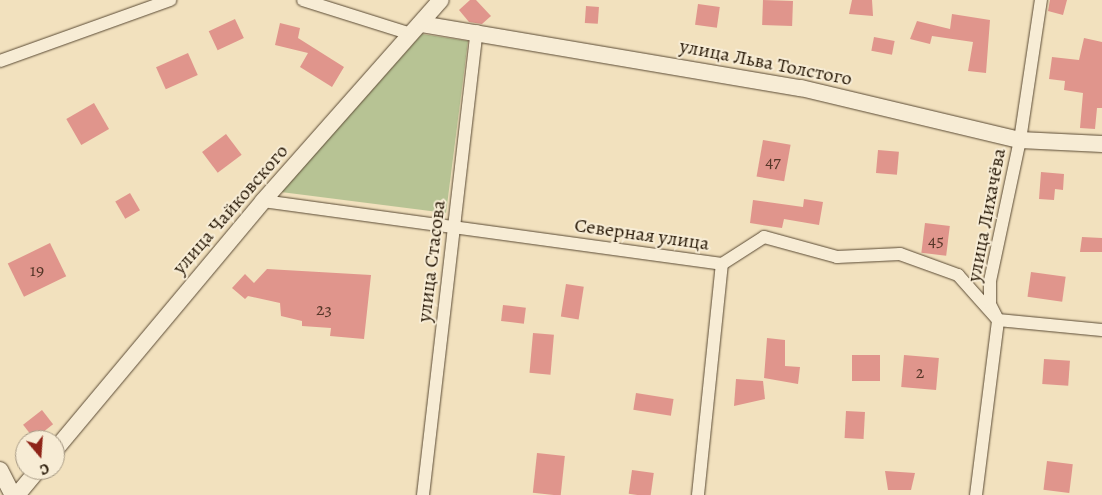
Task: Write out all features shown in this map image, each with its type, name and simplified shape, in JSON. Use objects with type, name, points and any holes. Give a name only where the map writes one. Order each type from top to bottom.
[{"type":"street","points":[[0,61],[170,0]]},
{"type":"street","points":[[303,0],[416,29]]},
{"type":"street","name":"улица Чайковского","points":[[65,438],[263,202],[441,0]]},
{"type":"street","name":"улица Лихачёва","points":[[976,495],[998,320],[990,304],[990,281],[1020,140],[1041,0]]},
{"type":"street","name":"улица Льва Толстого","points":[[416,29],[477,31],[801,88],[1020,140],[1102,144]]},
{"type":"street","name":"улица Стасова","points":[[423,495],[477,31]]},
{"type":"street","name":"Северная улица","points":[[263,202],[454,226],[722,264],[764,236],[837,257],[900,254],[958,275],[998,320]]},
{"type":"street","points":[[698,495],[722,264]]},
{"type":"street","points":[[998,320],[1102,330]]},
{"type":"street","points":[[0,470],[13,495]]},
{"type":"street","points":[[17,495],[30,480]]},
{"type":"green space","points":[[422,34],[468,41],[446,213],[281,192]]},
{"type":"building","points":[[470,0],[476,0],[491,16],[482,24],[469,22],[459,10]]},
{"type":"building","points":[[763,0],[793,1],[792,26],[762,25]]},
{"type":"building","points":[[852,0],[872,0],[873,16],[849,14]]},
{"type":"building","points":[[1050,0],[1067,0],[1063,15],[1048,11]]},
{"type":"building","points":[[698,4],[720,7],[717,28],[695,25]]},
{"type":"building","points":[[586,6],[599,7],[598,24],[585,23]]},
{"type":"building","points":[[952,14],[990,20],[986,73],[968,71],[973,42],[932,36],[930,44],[910,39],[917,21],[950,29]]},
{"type":"building","points":[[235,19],[244,38],[218,50],[209,31]]},
{"type":"building","points":[[280,23],[300,28],[298,38],[344,67],[332,87],[300,67],[308,53],[275,45]]},
{"type":"building","points":[[874,37],[895,41],[892,55],[871,51]]},
{"type":"building","points":[[1084,38],[1102,42],[1102,108],[1097,108],[1095,129],[1080,128],[1083,93],[1064,90],[1065,81],[1049,79],[1052,57],[1079,60]]},
{"type":"building","points":[[188,53],[198,75],[166,89],[156,67]]},
{"type":"building","points":[[94,103],[109,129],[81,145],[66,119]]},
{"type":"building","points":[[226,134],[242,155],[218,173],[202,152]]},
{"type":"building","points":[[763,140],[791,145],[784,181],[757,176]]},
{"type":"building","points":[[878,150],[899,152],[897,175],[876,173]]},
{"type":"building","points":[[1041,172],[1064,174],[1063,190],[1055,189],[1054,200],[1039,199]]},
{"type":"building","points":[[130,193],[140,210],[125,219],[115,202]]},
{"type":"building","points":[[804,199],[823,202],[819,225],[784,219],[782,228],[750,223],[753,200],[803,207]]},
{"type":"building","points":[[925,223],[950,226],[946,256],[921,253]]},
{"type":"building","points":[[1082,237],[1102,238],[1102,252],[1080,252]]},
{"type":"building","points":[[50,243],[66,276],[24,297],[8,264]]},
{"type":"building","points":[[267,269],[371,275],[364,339],[330,336],[331,328],[302,326],[302,321],[281,316],[280,303],[248,296],[245,299],[232,288],[245,274],[254,283]]},
{"type":"building","points":[[1031,272],[1066,277],[1062,302],[1028,297]]},
{"type":"building","points":[[566,284],[584,287],[579,319],[561,317]]},
{"type":"building","points":[[503,305],[526,308],[524,324],[501,321]]},
{"type":"building","points":[[533,333],[554,335],[550,375],[530,373]]},
{"type":"building","points":[[767,338],[785,340],[785,366],[800,367],[798,384],[764,378]]},
{"type":"building","points":[[852,355],[880,355],[880,381],[852,381]]},
{"type":"building","points":[[904,355],[939,358],[936,390],[901,387]]},
{"type":"building","points":[[1044,359],[1070,361],[1068,386],[1042,384]]},
{"type":"building","points":[[736,379],[763,381],[765,399],[734,406]]},
{"type":"building","points":[[636,393],[674,399],[671,416],[633,410]]},
{"type":"building","points":[[42,410],[53,424],[46,430],[27,430],[23,425]]},
{"type":"building","points":[[846,411],[865,412],[864,439],[845,438]]},
{"type":"building","points":[[537,453],[565,456],[561,495],[533,493]]},
{"type":"building","points":[[1047,461],[1073,464],[1069,493],[1043,490]]},
{"type":"building","points":[[632,470],[654,473],[651,495],[629,494]]},
{"type":"building","points":[[885,471],[915,473],[911,490],[888,490]]}]
